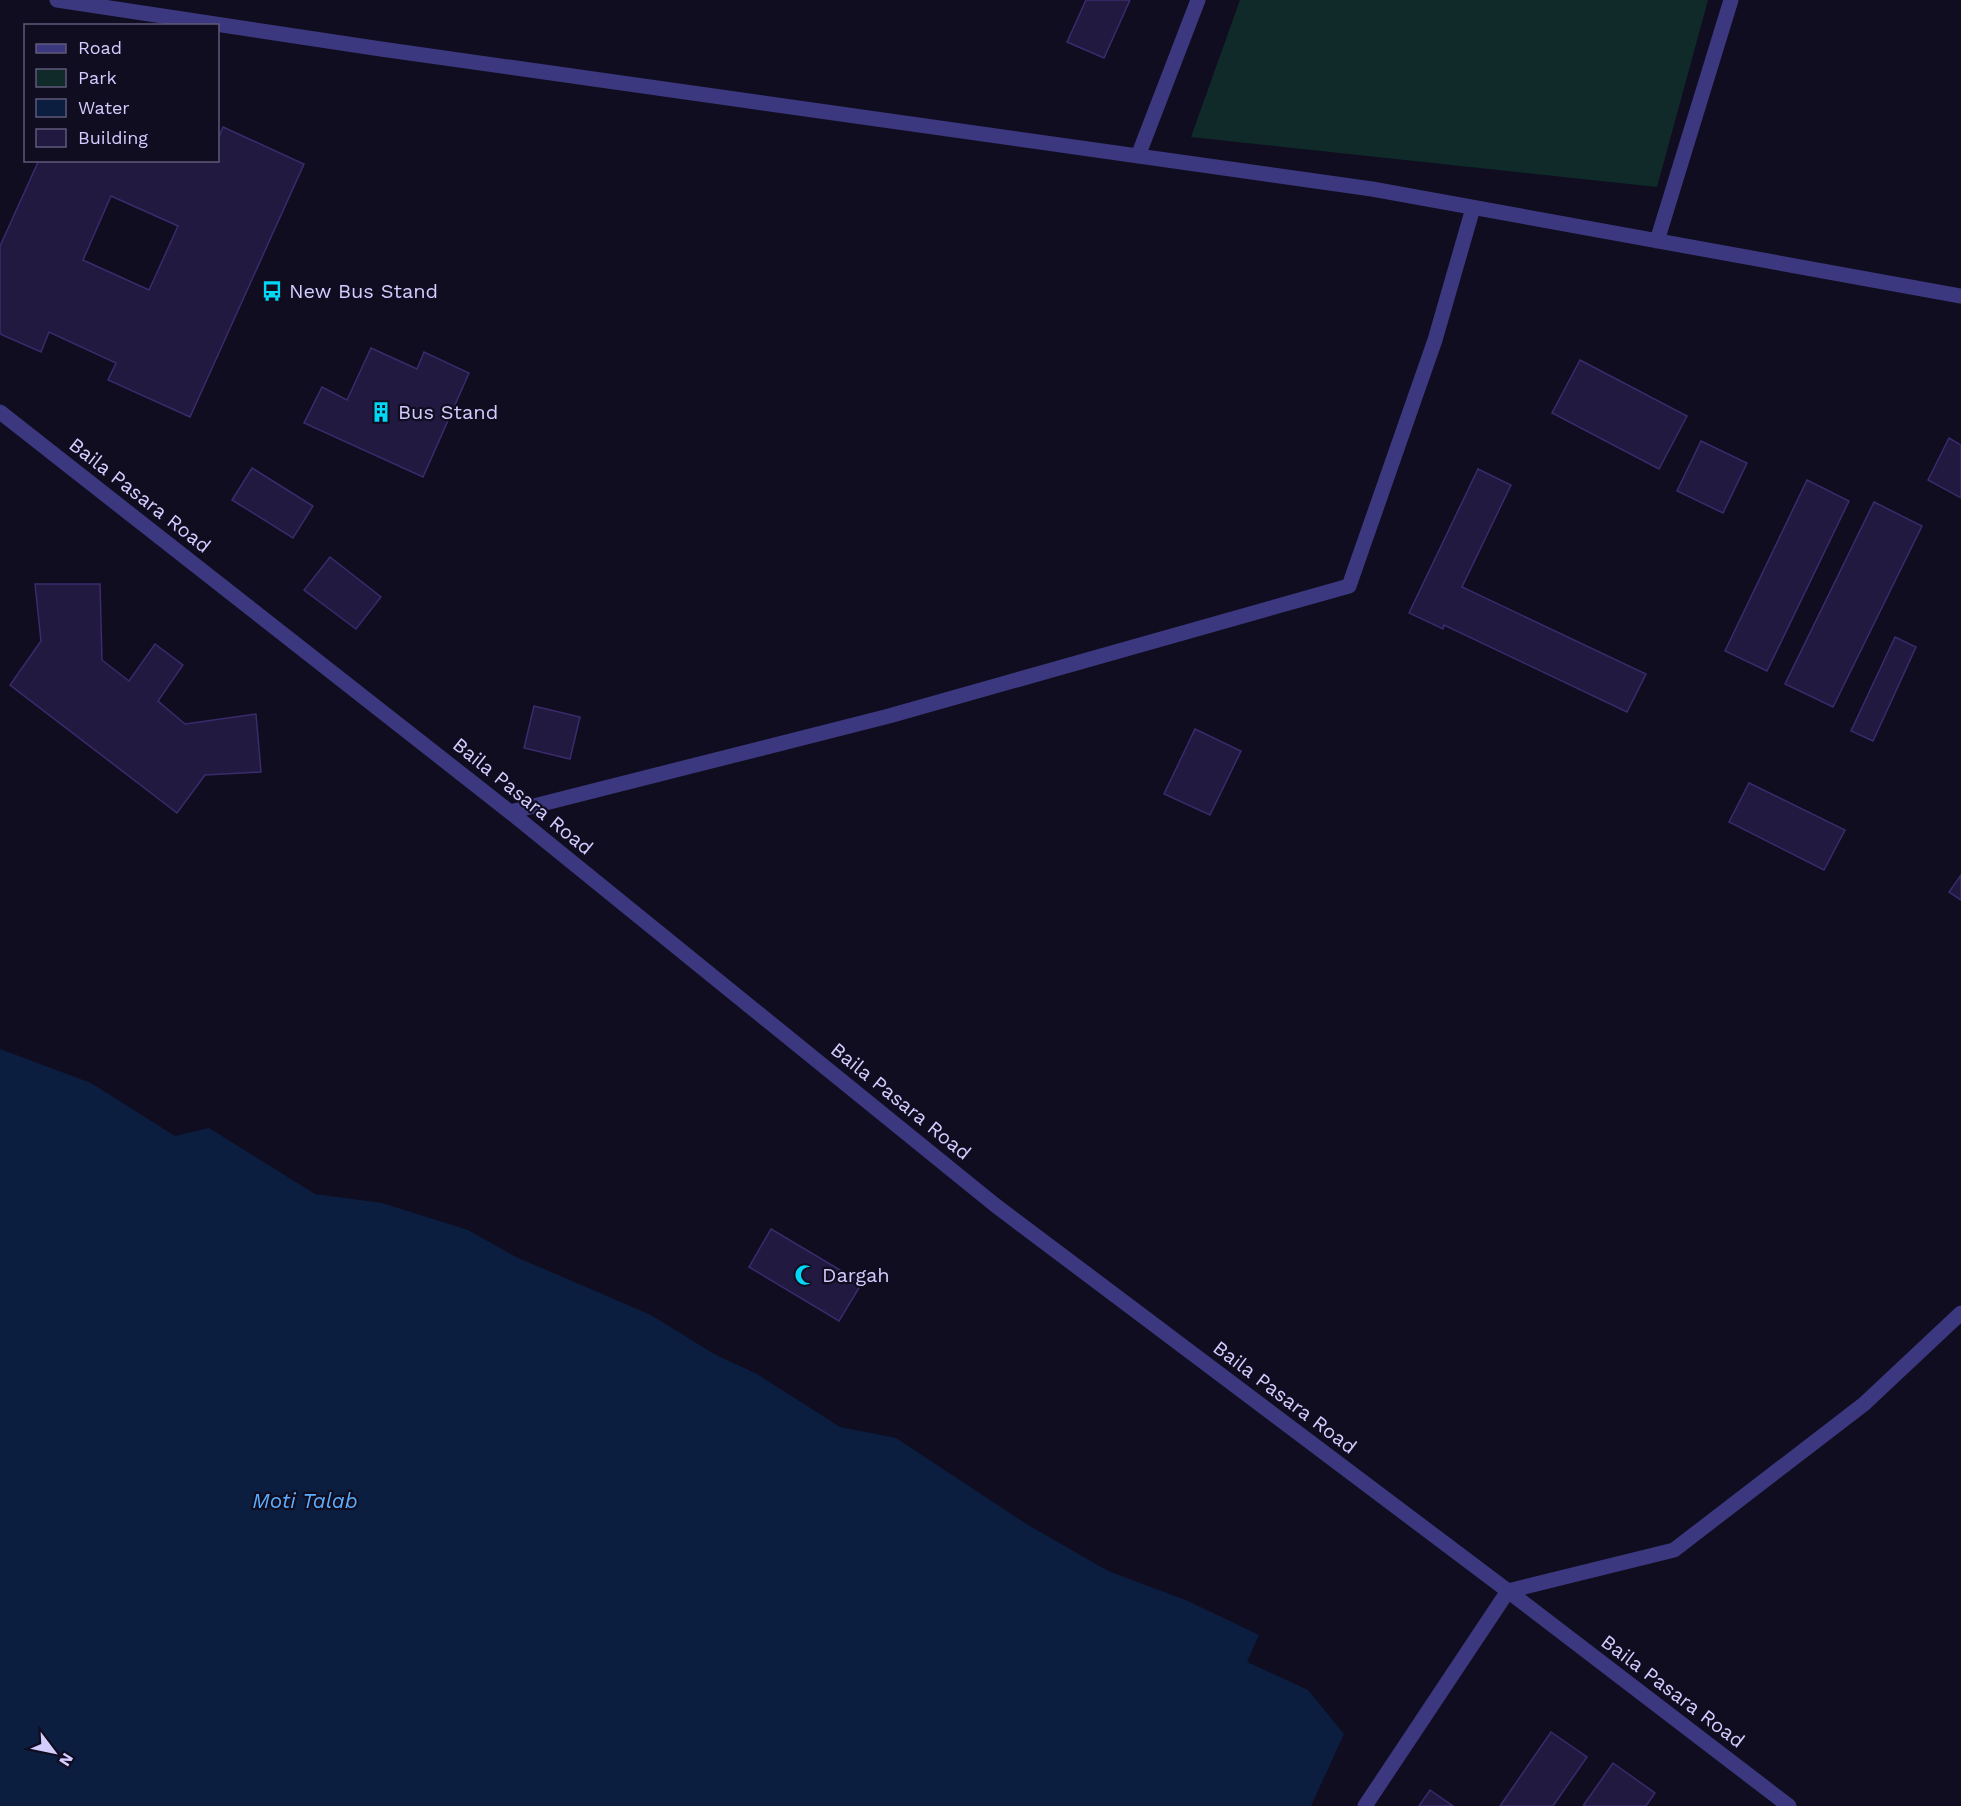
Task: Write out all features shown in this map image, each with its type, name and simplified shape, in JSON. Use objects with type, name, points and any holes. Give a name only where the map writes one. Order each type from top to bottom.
[{"type":"street","points":[[57,0],[218,24]]},
{"type":"street","points":[[1138,156],[1198,0]]},
{"type":"street","points":[[1657,241],[1731,0]]},
{"type":"street","points":[[219,24],[1372,189],[1961,296]]},
{"type":"street","points":[[510,812],[889,716],[1349,586],[1436,340],[1473,207]]},
{"type":"street","name":"Baila Pasara Road","points":[[0,412],[510,812],[996,1205],[1789,1806]]},
{"type":"street","points":[[1365,1806],[1508,1591],[1674,1550],[1864,1404],[1961,1313]]},
{"type":"green space","points":[[1240,0],[1708,0],[1657,187],[1191,137]]},
{"type":"water","name":"Moti Talab","points":[[0,1049],[91,1083],[175,1136],[209,1128],[315,1194],[382,1203],[468,1230],[516,1257],[651,1315],[714,1354],[757,1374],[840,1427],[896,1438],[1028,1525],[1108,1571],[1188,1601],[1259,1635],[1247,1662],[1308,1690],[1344,1734],[1311,1806],[0,1806]]},
{"type":"building","points":[[1086,0],[1130,0],[1104,58],[1067,42]]},
{"type":"building","points":[[223,127],[304,164],[190,417],[108,380],[116,363],[49,332],[41,352],[0,334],[0,246],[38,162],[219,162],[219,137]],"holes":[[[111,196],[178,226],[149,290],[83,260]]]},
{"type":"building","name":"Bus Stand","points":[[371,348],[417,369],[424,352],[469,373],[423,477],[304,423],[322,387],[347,400]]},
{"type":"building","points":[[1580,360],[1687,416],[1659,469],[1552,413]]},
{"type":"building","points":[[1949,438],[1961,445],[1961,498],[1928,480]]},
{"type":"building","points":[[1701,441],[1747,463],[1723,513],[1677,491]]},
{"type":"building","points":[[252,468],[313,506],[293,538],[232,500]]},
{"type":"building","points":[[1478,469],[1511,485],[1462,587],[1646,674],[1627,712],[1444,625],[1443,629],[1409,613]]},
{"type":"building","points":[[1807,480],[1849,501],[1767,671],[1725,651]]},
{"type":"building","points":[[1874,502],[1922,526],[1833,707],[1785,684]]},
{"type":"building","points":[[330,557],[381,597],[356,629],[304,590]]},
{"type":"building","points":[[35,584],[100,584],[102,660],[129,681],[155,644],[183,665],[158,701],[185,724],[256,714],[261,772],[205,775],[177,813],[10,685],[41,641]]},
{"type":"building","points":[[1895,637],[1916,647],[1873,741],[1851,731]]},
{"type":"building","points":[[534,706],[580,717],[570,759],[524,748]]},
{"type":"building","points":[[1195,729],[1241,751],[1210,815],[1164,794]]},
{"type":"building","points":[[1749,783],[1845,830],[1824,870],[1729,822]]},
{"type":"building","points":[[1961,875],[1961,900],[1949,892]]},
{"type":"building","name":"Dargah","points":[[771,1229],[862,1283],[839,1321],[749,1267]]},
{"type":"building","points":[[1551,1732],[1587,1757],[1553,1806],[1500,1806]]},
{"type":"building","points":[[1613,1763],[1655,1793],[1646,1806],[1583,1806]]},
{"type":"building","points":[[1430,1790],[1453,1806],[1419,1806]]},
{"type":"place","name":"New Bus Stand","points":[[272,291]]},
{"type":"place","name":"Bus Stand","points":[[381,412]]},
{"type":"place","name":"Dargah","points":[[805,1275]]}]
